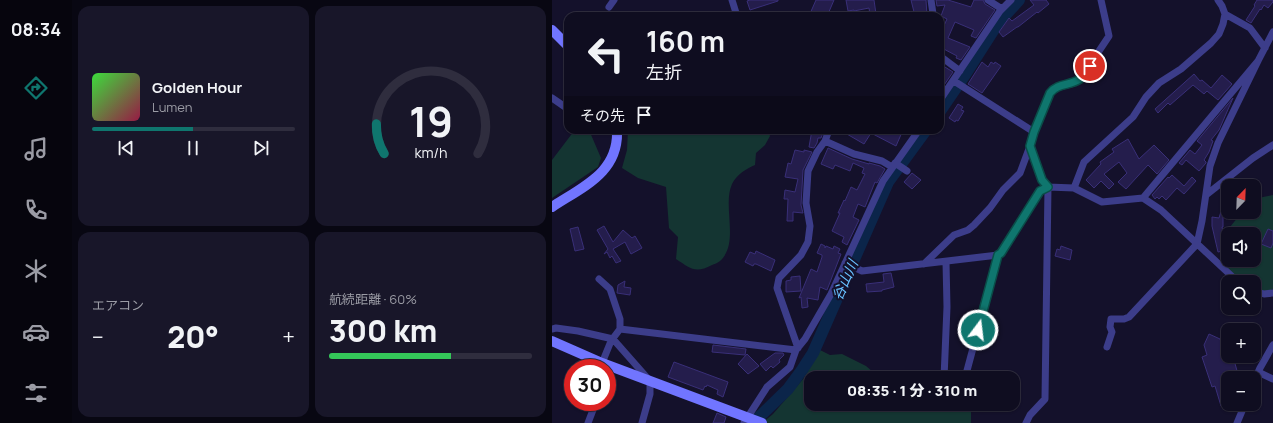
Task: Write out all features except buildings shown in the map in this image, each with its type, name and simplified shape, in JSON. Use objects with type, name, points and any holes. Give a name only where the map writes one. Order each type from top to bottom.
[{"type":"street","points":[[609,7],[614,0]]},
{"type":"street","points":[[732,0],[736,12]]},
{"type":"street","points":[[931,0],[933,12]]},
{"type":"street","points":[[988,0],[1002,9]]},
{"type":"street","points":[[944,95],[1002,9],[1011,0]]},
{"type":"street","points":[[924,264],[954,235],[968,230],[1020,173],[1034,132],[1050,93],[1054,88],[1071,84],[1081,78],[1109,36],[1101,0]]},
{"type":"street","points":[[1074,188],[1084,162],[1133,117],[1146,97],[1159,83],[1181,69],[1211,43],[1219,34],[1225,14],[1218,0]]},
{"type":"street","points":[[1225,14],[1250,28],[1265,48]]},
{"type":"street","points":[[552,30],[560,41]]},
{"type":"street","points":[[1107,347],[1112,332],[1110,327],[1111,319],[1124,319],[1129,317],[1196,244],[1202,222],[1210,166],[1218,143],[1273,32]]},
{"type":"street","points":[[944,59],[960,71]]},
{"type":"street","points":[[1143,198],[1258,61]]},
{"type":"street","points":[[954,81],[1034,132]]},
{"type":"street","points":[[552,98],[564,106]]},
{"type":"street","points":[[552,207],[582,189],[603,172],[616,149],[618,134]]},
{"type":"street","points":[[797,349],[776,288],[779,278],[801,256],[808,242],[810,226],[806,203],[808,171],[816,152],[825,142],[828,134]]},
{"type":"street","points":[[748,420],[767,387],[790,367],[797,349],[805,339],[831,294],[883,181],[916,134]]},
{"type":"street","points":[[825,142],[859,155],[894,165],[907,171]]},
{"type":"street","points":[[1206,196],[1253,158],[1273,145]]},
{"type":"street","points":[[1026,423],[1030,415],[1044,399],[1048,187],[1042,180],[1030,146]]},
{"type":"street","points":[[967,371],[998,255],[1001,253],[1040,191],[1048,187],[1074,188],[1102,202],[1143,198],[1161,210],[1230,275]]},
{"type":"street","points":[[845,263],[862,271],[998,255]]},
{"type":"street","points":[[944,371],[947,307],[946,262]]},
{"type":"street","points":[[599,279],[610,289],[620,319],[620,329],[613,339],[607,359]]},
{"type":"street","points":[[1261,293],[1273,294]]},
{"type":"street","points":[[552,329],[556,328],[578,331],[613,339],[650,380],[650,394],[642,423]]},
{"type":"street","points":[[620,329],[797,349]]},
{"type":"street","points":[[552,341],[590,359]]},
{"type":"street","points":[[1259,371],[1273,345]]},
{"type":"street","points":[[616,369],[650,380],[748,420],[762,423]]},
{"type":"street","points":[[1261,373],[1273,379]]},
{"type":"street","points":[[588,423],[593,411]]},
{"type":"street","points":[[1237,423],[1242,411]]},
{"type":"green space","points":[[572,134],[591,134],[601,158],[598,167],[552,198],[552,160]]},
{"type":"green space","points":[[628,134],[769,134],[770,136],[765,145],[756,153],[755,165],[742,172],[736,177],[732,184],[729,193],[729,244],[726,253],[719,262],[706,268],[693,269],[676,259],[678,237],[669,228],[666,187],[638,178],[622,168],[627,150]]},
{"type":"green space","points":[[1273,195],[1273,289],[1265,292],[1261,291],[1261,275],[1235,275],[1226,267],[1261,267],[1261,227],[1230,227],[1236,219],[1261,219],[1261,197]]},
{"type":"green space","points":[[818,349],[830,355],[842,354],[866,366],[872,371],[807,371]]},
{"type":"green space","points":[[804,378],[804,411],[971,411],[971,423],[762,423],[773,414]]},
{"type":"waterway","name":"谷山川","points":[[944,105],[998,23],[1019,0]]},
{"type":"waterway","name":"谷山川","points":[[753,423],[788,389],[813,353],[888,182],[923,134]]},
{"type":"route","points":[[978,330],[998,255],[1001,253],[1040,191],[1048,187],[1042,180],[1030,146],[1034,132],[1050,93],[1054,88],[1071,84],[1081,78],[1090,66]]}]
